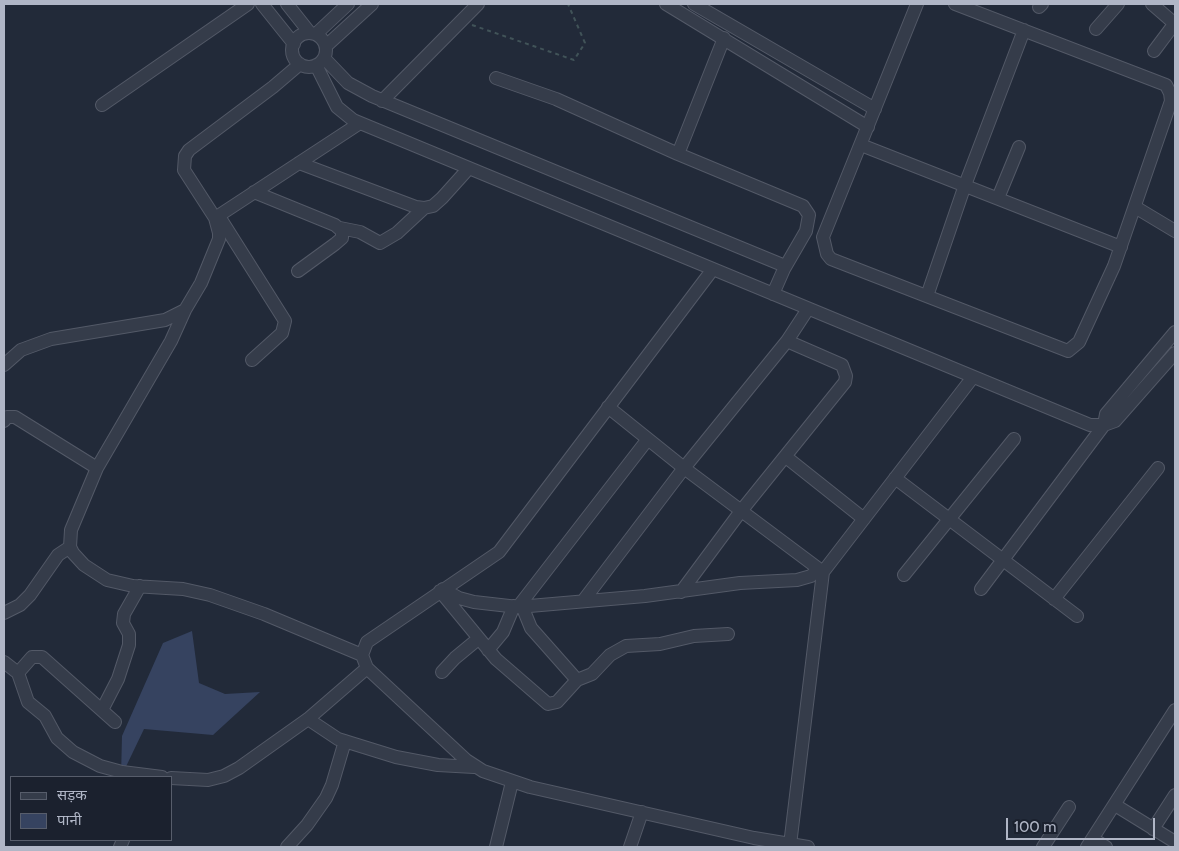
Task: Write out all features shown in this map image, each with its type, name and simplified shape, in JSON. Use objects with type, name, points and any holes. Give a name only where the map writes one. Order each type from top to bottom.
[{"type":"street","points":[[102,105],[248,4]]},
{"type":"street","points":[[262,4],[294,44]]},
{"type":"street","points":[[287,4],[313,34],[322,56],[337,107],[343,114],[360,123],[1090,425],[1104,425],[1115,421],[1175,353]]},
{"type":"street","points":[[348,4],[313,34],[300,36],[294,44],[294,55],[300,64],[305,66],[322,56],[372,4]]},
{"type":"street","points":[[382,100],[478,4]]},
{"type":"street","points":[[666,4],[868,127]]},
{"type":"street","points":[[694,4],[875,109]]},
{"type":"street","points":[[917,4],[824,237],[827,254],[831,259],[1068,351],[1074,348],[1082,338],[1121,246],[1171,101],[1170,93],[1166,85],[955,4]]},
{"type":"street","points":[[1096,29],[1118,4]]},
{"type":"street","points":[[1152,4],[1175,23],[1154,52]]},
{"type":"street","points":[[927,296],[965,185],[1024,30]]},
{"type":"street","points":[[678,154],[724,38]]},
{"type":"street","points":[[322,56],[348,83],[382,100],[786,266]]},
{"type":"street","points":[[252,360],[282,333],[285,321],[184,170],[185,156],[189,150],[274,87],[300,64]]},
{"type":"street","points":[[496,78],[556,99],[678,154],[803,206],[809,215],[806,232],[786,266],[773,294]]},
{"type":"street","points":[[217,217],[360,123]]},
{"type":"street","points":[[861,145],[1121,246]]},
{"type":"street","points":[[998,198],[1019,147]]},
{"type":"street","points":[[299,163],[416,207],[424,208],[433,206],[469,168]]},
{"type":"street","points":[[254,192],[340,228],[360,232],[380,243],[397,233],[424,208]]},
{"type":"street","points":[[1135,207],[1175,231]]},
{"type":"street","points":[[217,217],[219,239],[201,283],[185,310],[171,341],[97,468],[71,530],[70,547],[76,558],[107,580],[140,586],[183,589],[210,595],[264,614],[362,655]]},
{"type":"street","points":[[298,271],[342,238],[343,234],[340,228]]},
{"type":"street","points":[[712,269],[499,552],[474,571],[441,590],[368,642],[362,655],[367,668],[466,760],[476,767],[512,782],[790,845],[808,847]]},
{"type":"street","points":[[583,601],[684,468],[787,341],[808,309]]},
{"type":"street","points":[[4,365],[21,350],[51,339],[165,320],[185,310]]},
{"type":"street","points":[[981,589],[1104,425],[1106,414],[1175,332]]},
{"type":"street","points":[[681,592],[741,512],[845,382],[846,376],[842,365],[787,341]]},
{"type":"street","points":[[441,590],[474,602],[518,606],[681,592],[740,583],[797,580],[812,576],[821,571],[864,519],[973,377]]},
{"type":"street","points":[[608,406],[684,468],[821,571]]},
{"type":"street","points":[[4,421],[7,417],[15,416],[97,468]]},
{"type":"street","points":[[488,650],[503,632],[518,606],[648,439]]},
{"type":"street","points":[[904,575],[948,518],[1014,439]]},
{"type":"street","points":[[786,457],[864,519]]},
{"type":"street","points":[[1054,599],[1158,468]]},
{"type":"street","points":[[895,478],[1077,616]]},
{"type":"street","points":[[4,613],[20,605],[30,595],[58,555],[70,547]]},
{"type":"street","points":[[790,845],[821,571]]},
{"type":"street","points":[[102,710],[118,679],[129,646],[129,634],[123,623],[124,614],[140,586]]},
{"type":"street","points":[[441,590],[488,650],[548,704],[557,702],[577,680],[592,674],[610,655],[626,646],[660,644],[694,636],[728,634]]},
{"type":"street","points":[[518,606],[531,628],[577,680]]},
{"type":"street","points":[[442,672],[455,658],[478,639]]},
{"type":"street","points":[[18,673],[32,657],[42,657],[115,722]]},
{"type":"street","points":[[4,662],[18,673],[28,702],[45,716],[57,738],[72,752],[100,766],[122,772],[154,776]]},
{"type":"street","points":[[172,778],[208,780],[224,776],[239,768],[308,719],[367,668]]},
{"type":"street","points":[[1106,847],[1090,843],[1175,710]]},
{"type":"street","points":[[308,719],[344,741],[396,757],[438,765],[476,767]]},
{"type":"street","points":[[287,847],[312,819],[326,798],[332,785],[344,741]]},
{"type":"street","points":[[496,847],[512,782]]},
{"type":"street","points":[[1153,829],[1175,795]]},
{"type":"street","points":[[1115,805],[1175,842]]},
{"type":"street","points":[[1043,847],[1069,807]]},
{"type":"street","points":[[630,847],[642,812]]},
{"type":"path","points":[[462,21],[574,60],[585,43],[568,4]]},
{"type":"water","points":[[192,631],[199,683],[225,694],[260,692],[213,735],[144,729],[121,776],[122,736],[163,643]]}]
